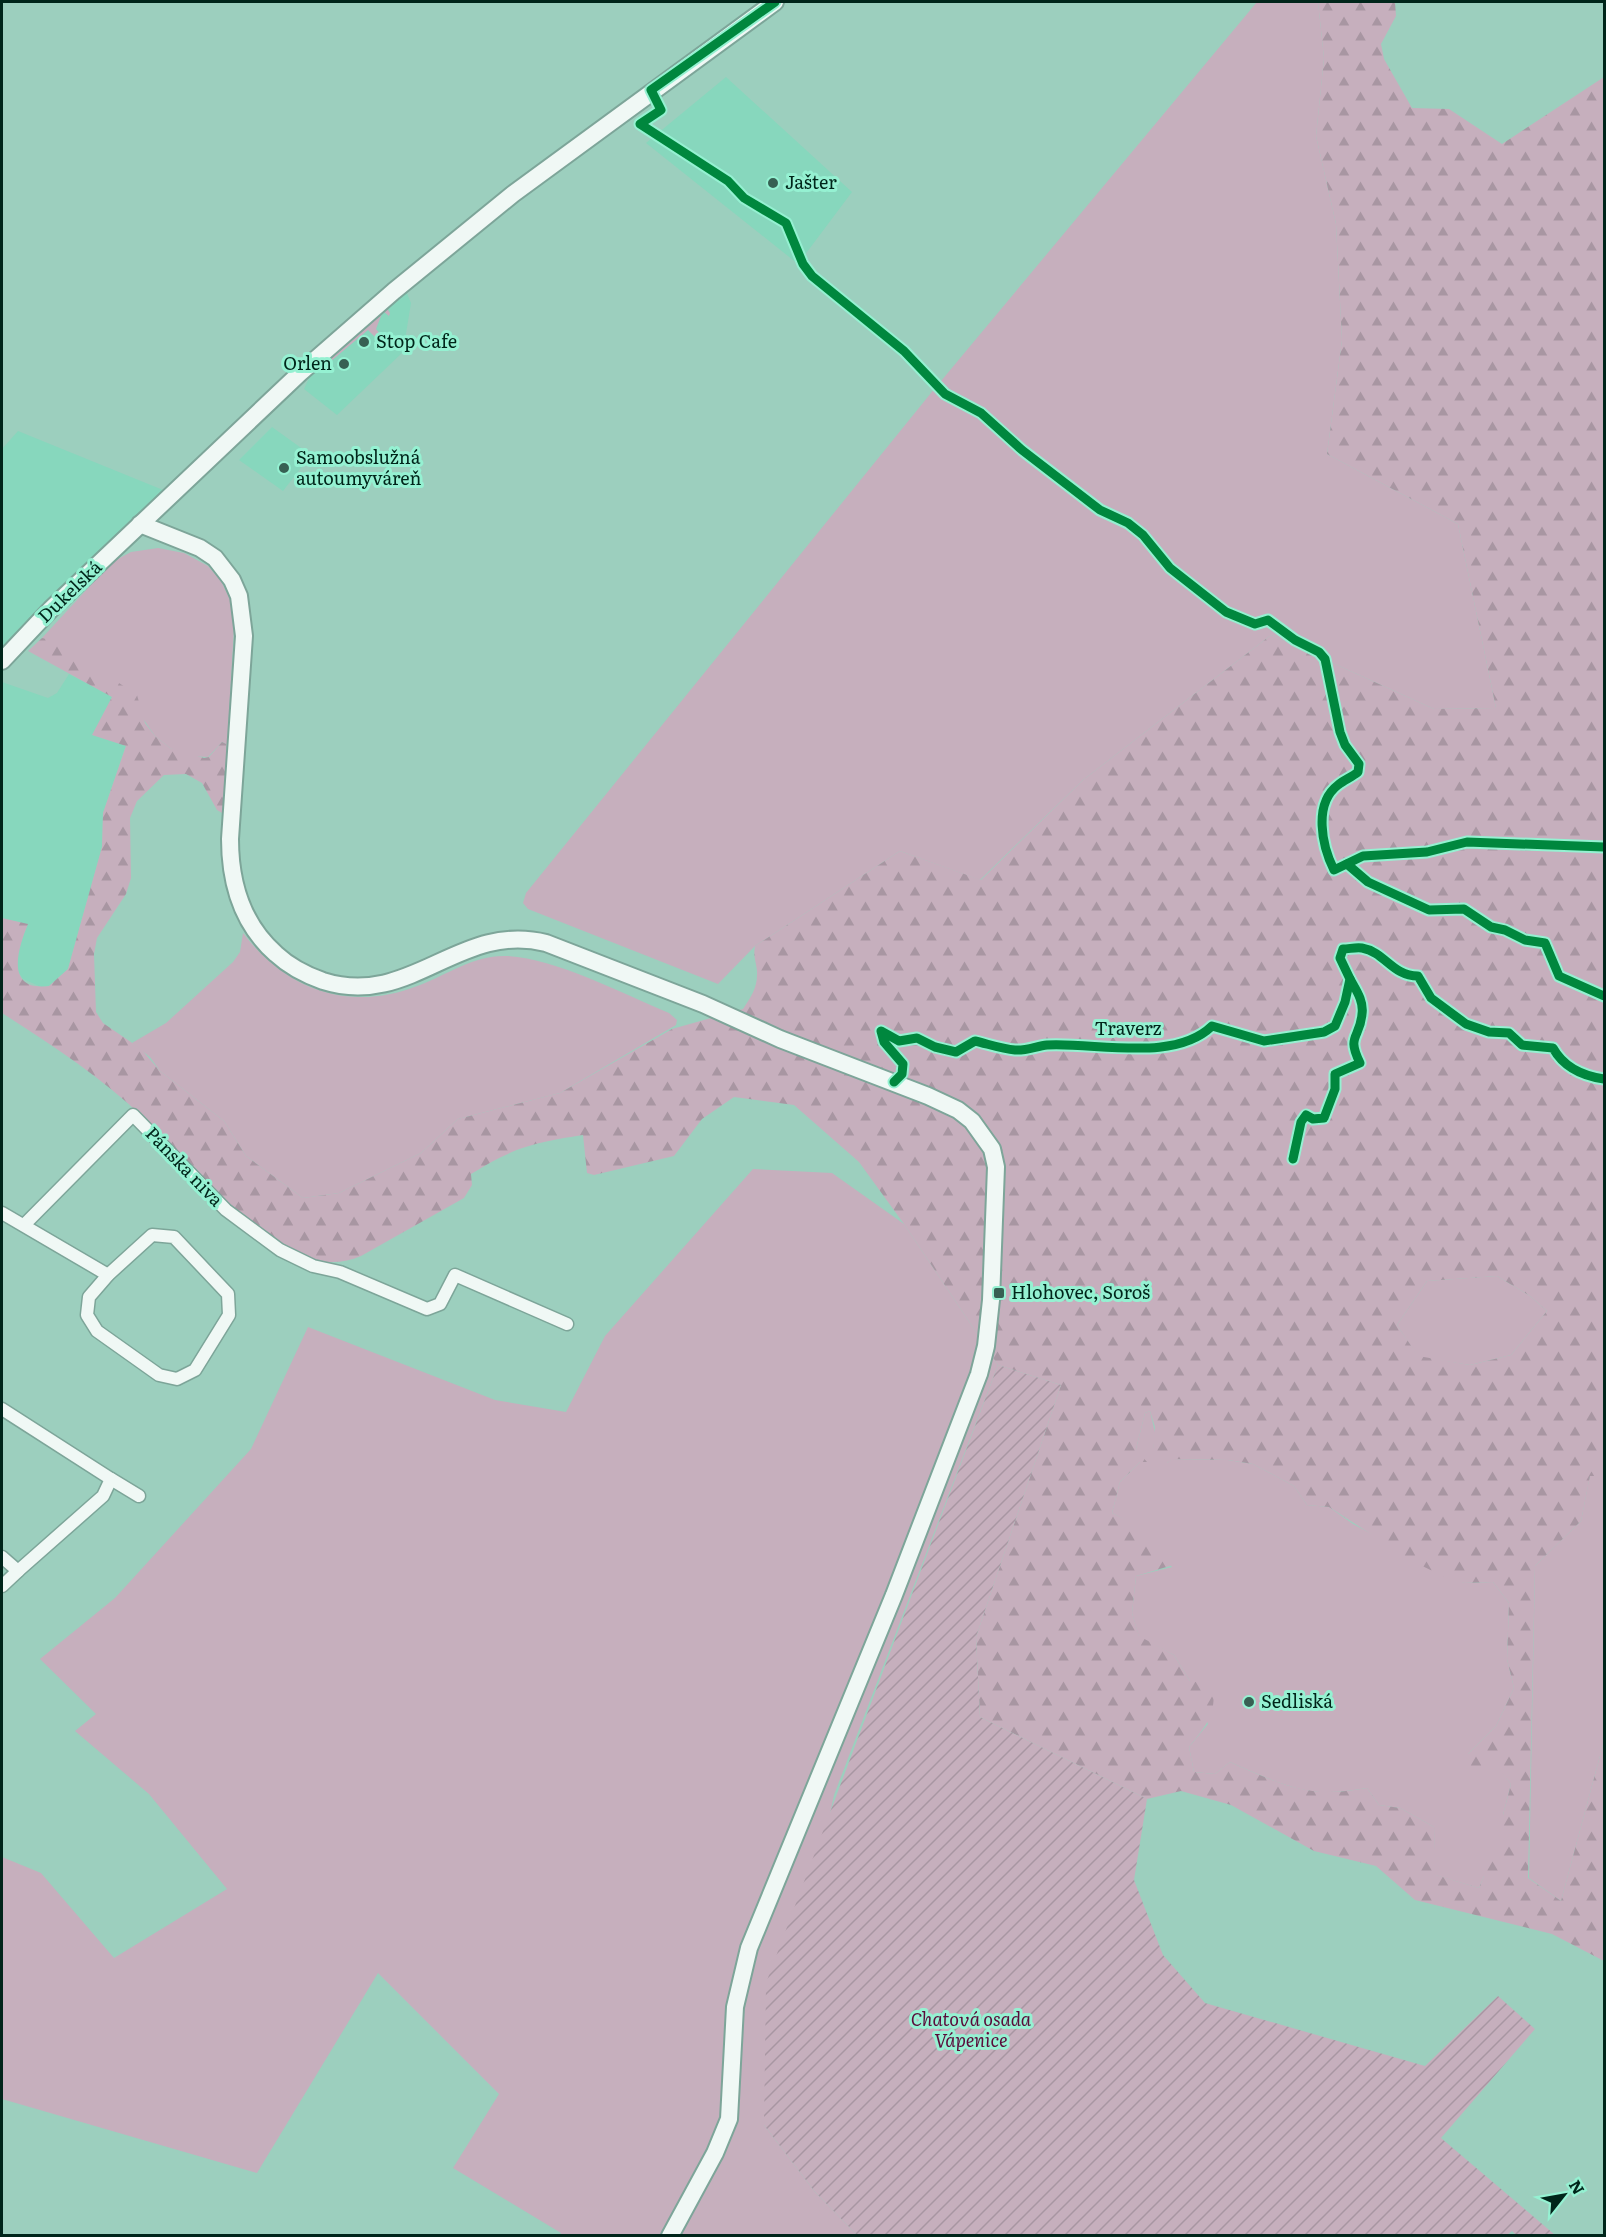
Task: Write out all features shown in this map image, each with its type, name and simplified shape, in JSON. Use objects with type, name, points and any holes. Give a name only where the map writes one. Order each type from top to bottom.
[{"type":"main road","name":"Dukelská","points":[[2,661],[51,609],[140,524],[300,373],[394,291],[522,187],[775,2]]},
{"type":"main road","points":[[140,524],[205,551],[223,566],[236,588],[244,636],[230,839],[231,873],[238,898],[254,930],[284,962],[318,979],[362,988],[406,978],[465,949],[484,943],[520,939],[546,943],[950,1107],[972,1121],[989,1143],[994,1155],[996,1185],[991,1300],[986,1346],[979,1374],[894,1595],[749,1948],[736,1999],[729,2119],[716,2153],[670,2235]]},
{"type":"street","name":"Pánska niva","points":[[24,1225],[133,1115],[244,1225],[280,1250],[305,1263],[340,1272],[427,1309],[441,1304],[455,1275],[567,1324]]},
{"type":"street","points":[[2,1214],[108,1275]]},
{"type":"street","points":[[152,1235],[174,1238],[228,1294],[229,1315],[195,1370],[177,1379],[159,1376],[97,1331],[87,1315],[89,1297],[108,1275],[152,1235]]},
{"type":"street","points":[[2,1408],[139,1496]]},
{"type":"street","points":[[2,1586],[103,1496],[111,1479]]},
{"type":"street","points":[[2,1557],[18,1571]]},
{"type":"shaded area","points":[[726,77],[852,192],[798,264],[646,143]]},
{"type":"shaded area","points":[[406,291],[411,303],[403,352],[337,415],[304,389],[315,365]]},
{"type":"shaded area","points":[[272,427],[311,455],[283,491],[239,460]]},
{"type":"shaded area","points":[[18,431],[168,492],[2,653],[2,449]]},
{"type":"shaded area","points":[[69,674],[112,697],[126,745],[103,813],[102,847],[68,969],[49,986],[41,987],[23,979],[17,970],[16,957],[27,925],[2,918],[2,682],[48,698],[57,693]]},
{"type":"green space","points":[[1257,2],[1318,2],[1324,58],[1316,136],[1336,224],[1342,340],[1327,454],[1458,524],[1496,708],[1434,709],[1271,635],[1083,780],[980,880],[900,851],[755,946],[718,984],[528,909],[523,903],[526,893],[931,393]]},
{"type":"green space","points":[[1318,2],[1395,2],[1396,16],[1381,44],[1384,59],[1412,108],[1449,109],[1502,144],[1604,77],[1604,1476],[1590,1476],[1581,1521],[1535,1566],[1528,1878],[1561,1901],[1604,1741],[1604,1961],[1552,1934],[1415,1900],[1376,1866],[1314,1851],[1231,1805],[1181,1791],[1147,1799],[980,1717],[976,1637],[1061,1385],[998,1365],[904,1224],[859,1162],[794,1105],[734,1097],[702,1119],[674,1156],[594,1175],[587,1173],[583,1135],[524,1147],[471,1174],[472,1185],[464,1198],[361,1256],[331,1262],[301,1256],[271,1240],[242,1218],[214,1192],[128,1103],[76,1062],[2,1013],[2,918],[28,924],[18,956],[20,975],[25,982],[35,986],[49,986],[68,969],[102,847],[103,813],[126,746],[92,735],[112,697],[28,651],[42,638],[56,641],[137,695],[145,723],[155,736],[170,748],[204,758],[209,757],[222,742],[226,744],[226,806],[222,813],[217,810],[202,783],[186,774],[164,775],[137,801],[130,818],[131,878],[126,894],[97,938],[94,954],[96,1012],[103,1023],[141,1049],[160,1071],[224,1121],[246,1156],[303,1198],[339,1193],[421,1153],[458,1119],[560,1093],[672,1029],[743,1009],[756,982],[755,946],[900,851],[981,880],[1083,780],[1271,635],[1434,709],[1496,708],[1458,524],[1327,454],[1342,340],[1336,224],[1316,136],[1324,58]],"holes":[[[1497,1276],[1530,1296],[1547,1311],[1511,1355],[1470,1365],[1418,1356],[1397,1325],[1427,1281]],[[1150,1411],[1155,1427],[1153,1447],[1158,1463],[1167,1463],[1173,1459],[1228,1460],[1253,1464],[1294,1486],[1307,1505],[1329,1507],[1414,1562],[1445,1577],[1464,1583],[1493,1582],[1509,1603],[1507,1659],[1514,1688],[1496,1726],[1468,1754],[1469,1769],[1478,1777],[1498,1768],[1511,1784],[1503,1815],[1503,1858],[1483,1857],[1484,1876],[1479,1888],[1436,1875],[1434,1827],[1400,1808],[1379,1805],[1367,1788],[1334,1792],[1304,1790],[1230,1762],[1215,1774],[1194,1772],[1189,1747],[1212,1711],[1212,1684],[1190,1681],[1174,1655],[1139,1636],[1132,1613],[1136,1576],[1180,1563],[1135,1524],[1112,1513],[1120,1482],[1140,1462],[1147,1462],[1136,1449],[1145,1413]]]},
{"type":"green space","points":[[384,304],[390,313],[389,316],[383,311],[376,329],[381,335],[377,339],[368,330],[324,367],[315,365]]},
{"type":"green space","points":[[158,548],[184,553],[208,566],[221,581],[235,610],[227,749],[226,744],[222,742],[208,757],[190,756],[170,748],[155,736],[142,717],[42,638],[112,562],[131,552]]},
{"type":"green space","points":[[243,933],[260,953],[280,970],[322,991],[345,996],[369,997],[394,993],[420,985],[473,962],[506,956],[546,963],[589,978],[669,1013],[677,1020],[676,1025],[560,1093],[458,1119],[421,1153],[339,1193],[303,1198],[246,1156],[224,1121],[160,1071],[150,1057],[132,1043],[166,1023],[233,962],[240,952]]},
{"type":"green space","points":[[753,1169],[832,1173],[904,1224],[998,1365],[834,1795],[764,2125],[815,2192],[857,2235],[560,2235],[561,2233],[453,2168],[499,2094],[378,1973],[257,2173],[2,2099],[2,1857],[41,1873],[114,1958],[227,1889],[149,1794],[75,1731],[96,1714],[40,1659],[115,1598],[251,1449],[308,1327],[495,1400],[566,1412],[605,1336]]},
{"type":"green space","points":[[1497,1276],[1530,1296],[1547,1311],[1511,1355],[1470,1365],[1418,1357],[1397,1325],[1427,1281]]},
{"type":"green space","name":"Chatová osada Vápenice","points":[[998,1365],[1061,1385],[976,1637],[980,1717],[1147,1799],[1134,1880],[1163,1955],[1205,2003],[1425,2066],[1498,1996],[1535,2029],[1441,2138],[1555,2235],[1516,2235],[1512,2231],[1506,2236],[857,2235],[815,2192],[764,2125],[766,1983]]},
{"type":"green space","points":[[1150,1411],[1156,1437],[1153,1447],[1167,1463],[1172,1459],[1228,1460],[1253,1464],[1294,1486],[1307,1505],[1329,1507],[1353,1524],[1464,1583],[1493,1582],[1509,1603],[1507,1659],[1514,1688],[1496,1726],[1468,1754],[1499,1768],[1511,1784],[1503,1815],[1503,1859],[1484,1876],[1479,1888],[1435,1875],[1434,1827],[1400,1808],[1379,1805],[1367,1788],[1334,1792],[1304,1790],[1230,1762],[1215,1774],[1194,1772],[1189,1747],[1208,1724],[1190,1681],[1174,1655],[1139,1637],[1132,1613],[1136,1576],[1172,1567],[1146,1536],[1112,1513],[1120,1482],[1140,1462],[1136,1449],[1145,1413]]},
{"type":"green space","points":[[1590,1475],[1604,1476],[1604,1741],[1561,1901],[1529,1878],[1535,1566],[1581,1521]]},
{"type":"cycle path","points":[[775,2],[651,90],[661,110],[640,124],[728,181],[744,198],[786,223],[803,264],[812,276],[904,351],[945,394],[981,413],[1022,450],[1100,510],[1128,523],[1143,535],[1170,568],[1226,612],[1255,624],[1268,620],[1295,640],[1319,652],[1325,659],[1340,732],[1345,745],[1359,764],[1358,772],[1338,785],[1330,793],[1325,803],[1323,838],[1334,870],[1363,856],[1427,852],[1467,842],[1604,847]]},
{"type":"cycle path","points":[[1347,864],[1368,882],[1429,910],[1464,909],[1491,927],[1505,930],[1525,940],[1545,943],[1559,976],[1604,996]]},
{"type":"cycle path","name":"Traverz","points":[[894,1082],[902,1074],[903,1064],[884,1042],[881,1031],[899,1041],[917,1038],[935,1047],[956,1052],[975,1041],[1015,1050],[1047,1045],[1156,1047],[1177,1044],[1196,1037],[1212,1026],[1264,1041],[1324,1032],[1335,1026],[1345,1002],[1350,979],[1340,958],[1343,949],[1357,948],[1370,950],[1402,972],[1418,976],[1431,998],[1466,1024],[1489,1032],[1509,1033],[1522,1045],[1553,1048],[1568,1066],[1589,1076],[1604,1079]]},
{"type":"cycle path","points":[[1293,1159],[1301,1122],[1306,1115],[1313,1119],[1324,1118],[1335,1089],[1335,1074],[1360,1063],[1354,1042],[1361,1022],[1362,1005],[1350,979]]},
{"type":"place","name":"Jašter","points":[[773,183]]},
{"type":"place","name":"Stop Cafe","points":[[364,342]]},
{"type":"place","name":"Orlen","points":[[344,364]]},
{"type":"place","name":"Samoobslužná autoumyváreň","points":[[284,468]]},
{"type":"place","name":"Hlohovec, Soroš","points":[[999,1293]]},
{"type":"place","name":"Sedliská","points":[[1249,1702]]}]
